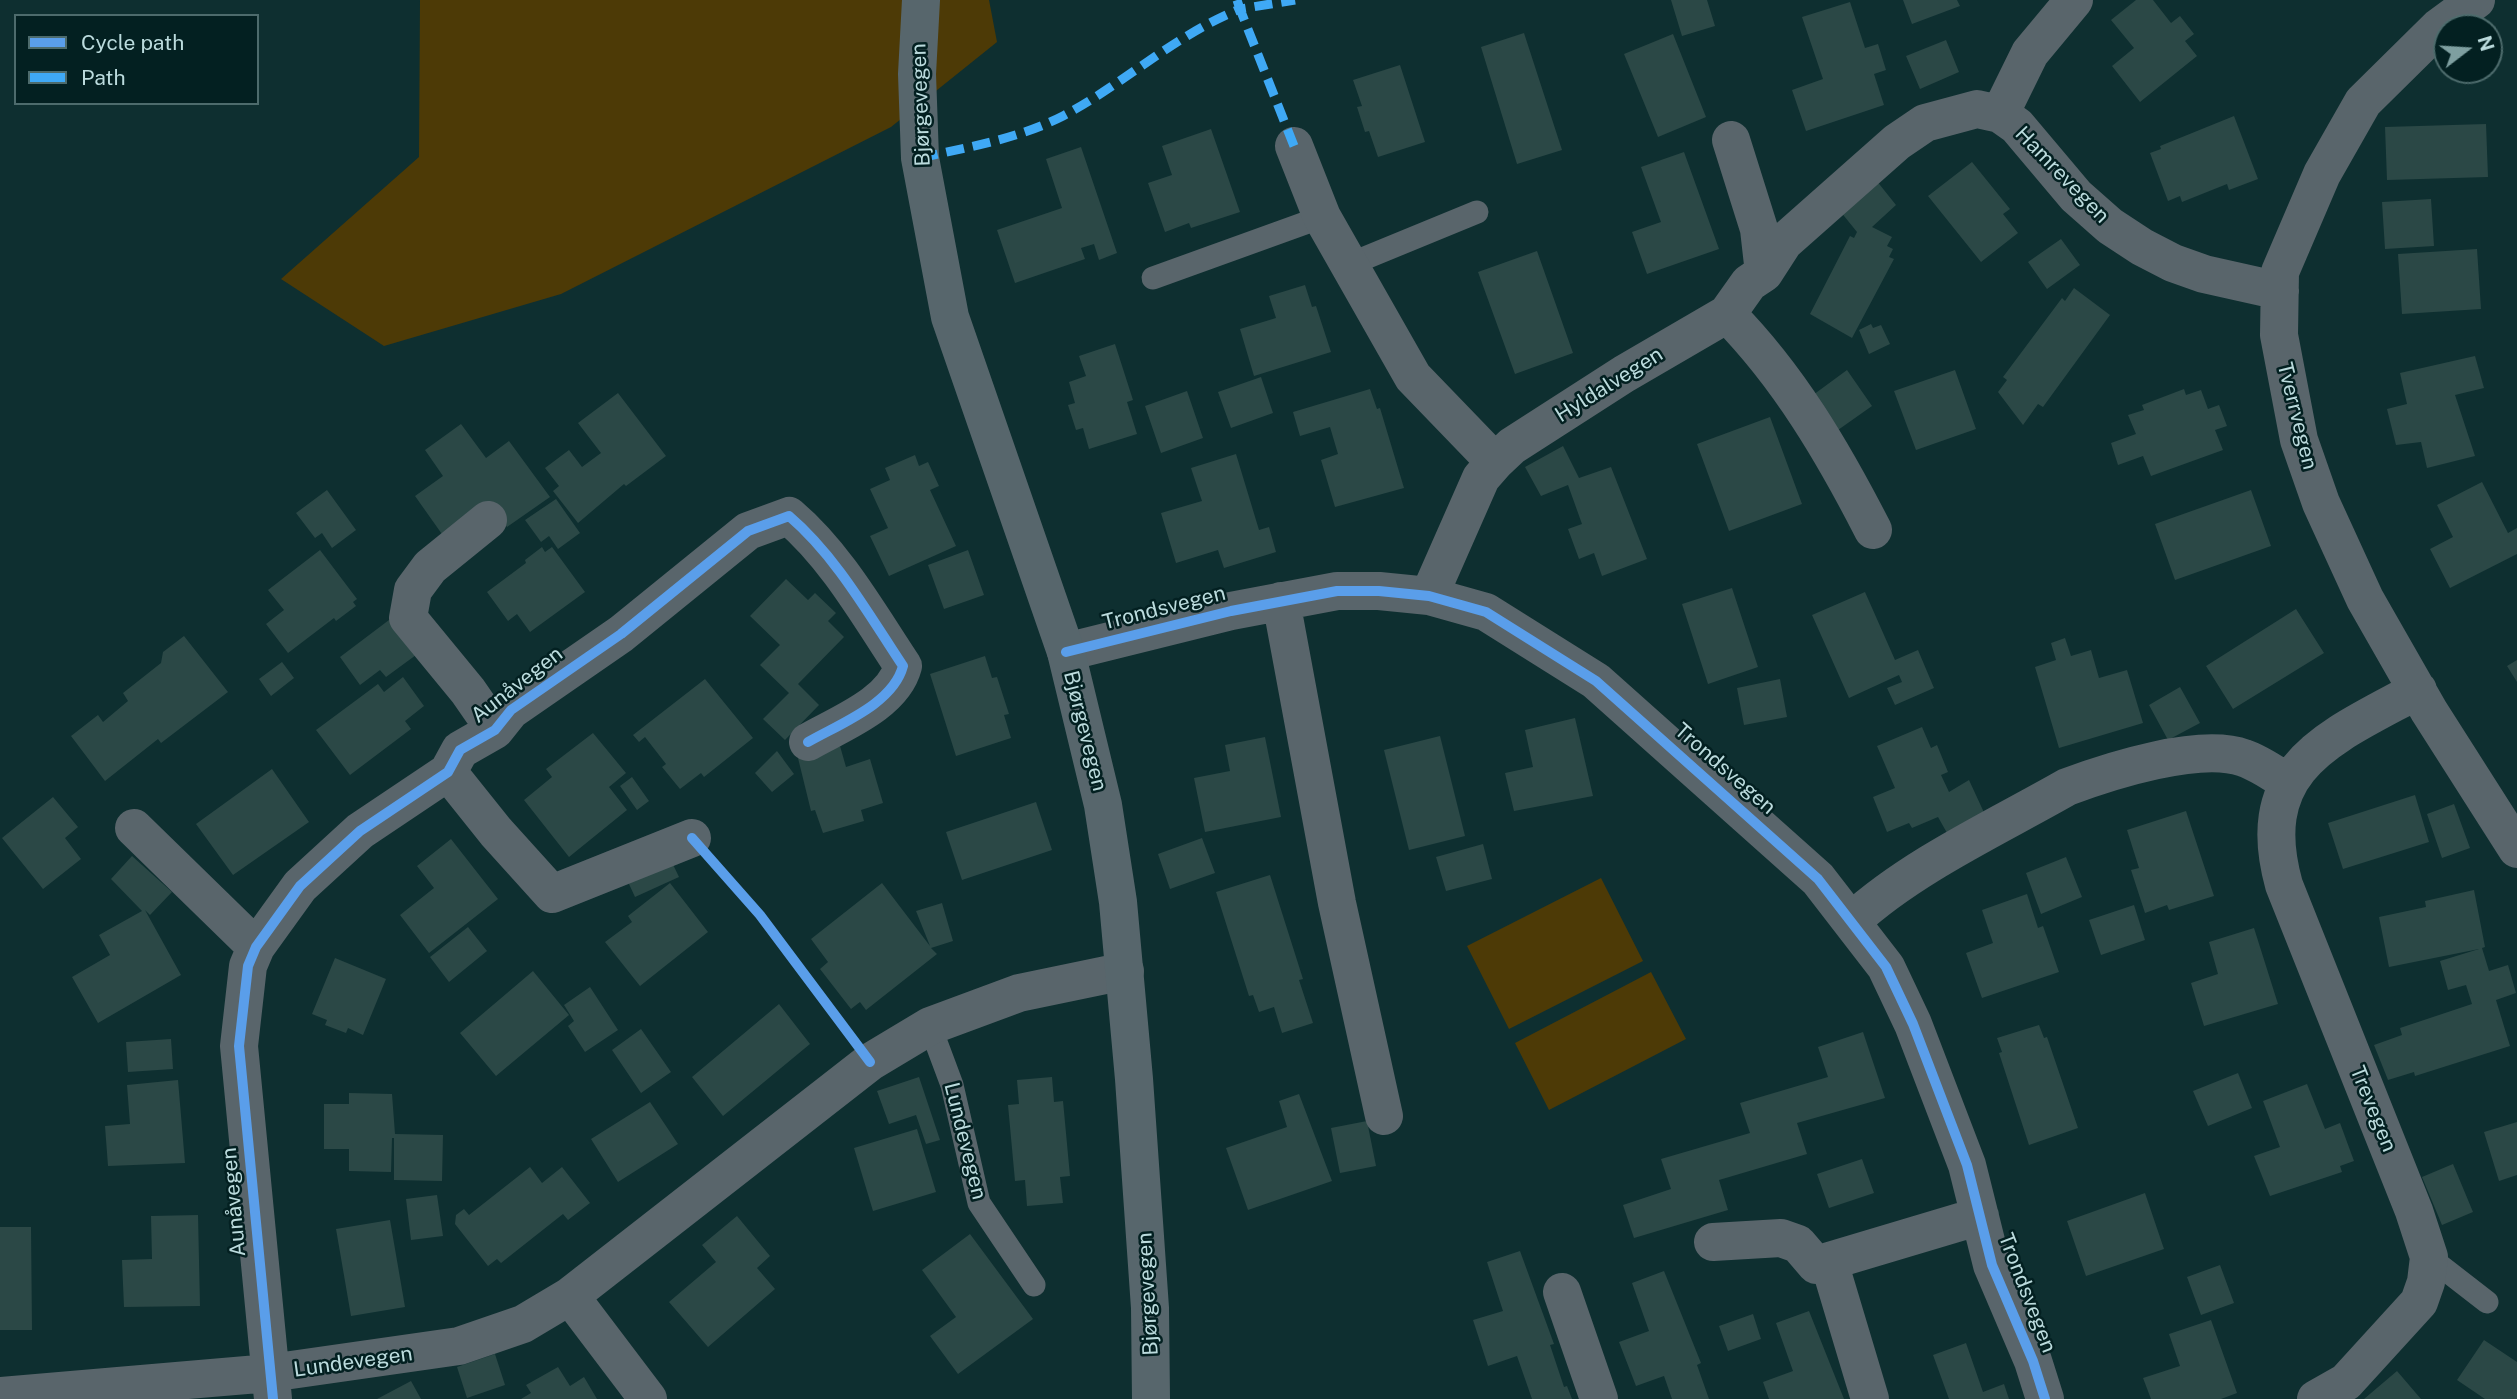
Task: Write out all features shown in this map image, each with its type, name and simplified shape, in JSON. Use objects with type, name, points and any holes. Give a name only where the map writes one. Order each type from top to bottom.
[{"type":"street","name":"Bjørgevegen","points":[[921,0],[917,74],[920,158],[950,317],[1066,652],[1103,805],[1125,971],[1150,1308],[1151,1399]]},
{"type":"street","name":"Hamrevegen","points":[[2000,114],[2030,53],[2074,0]]},
{"type":"street","name":"Tverrvegen","points":[[2476,0],[2439,27],[2363,102],[2322,174],[2280,272],[2279,335],[2299,440],[2321,503],[2365,599],[2517,849]]},
{"type":"street","name":"Hamrevegen","points":[[1818,213],[1897,142],[1925,123],[1978,108],[2000,114],[2017,126],[2076,196],[2110,226],[2142,247],[2204,274],[2280,291]]},
{"type":"street","points":[[1731,140],[1756,216],[1764,273]]},
{"type":"street","points":[[1294,146],[1322,218],[1413,377],[1495,462]]},
{"type":"street","name":"Hyldalvegen","points":[[1429,596],[1480,478],[1495,462],[1512,446],[1623,374],[1727,314],[1749,283],[1764,273],[1784,242],[1818,213]]},
{"type":"street","points":[[1727,314],[1763,350],[1799,402],[1848,481],[1873,530]]},
{"type":"street","name":"Aunåvegen","points":[[271,1386],[239,1046],[248,966],[256,947],[300,886],[360,831],[448,772],[460,750],[495,730],[511,709],[621,634],[748,531],[789,516],[806,530],[844,580],[903,666],[900,679],[869,707],[808,742]]},
{"type":"street","name":"Aunåvegen","points":[[488,520],[430,567],[413,590],[408,618],[468,691],[495,730]]},
{"type":"street","name":"Trondsvegen","points":[[1066,652],[1281,601],[1337,591],[1429,596],[1486,612],[1596,681],[1761,825],[1818,879],[1853,920],[1886,967],[1913,1024],[1967,1165],[1992,1265],[2033,1361],[2045,1399]]},
{"type":"street","points":[[1281,601],[1337,903],[1384,1116]]},
{"type":"street","name":"Trevegen","points":[[2316,1399],[2346,1382],[2419,1301],[2426,1282],[2428,1257],[2414,1211],[2284,885],[2276,857],[2278,808],[2287,782],[2311,755],[2335,737],[2418,690]]},
{"type":"street","points":[[1853,920],[1874,901],[1917,874],[2067,787],[2095,777],[2165,758],[2215,754],[2242,757],[2287,782]]},
{"type":"street","points":[[448,772],[496,832],[552,894],[692,838]]},
{"type":"street","points":[[135,828],[256,947]]},
{"type":"street","name":"Lundevegen","points":[[0,1396],[271,1386],[459,1346],[523,1324],[570,1296],[870,1062],[930,1026],[1019,993],[1125,971]]},
{"type":"street","name":"Trondsvegen","points":[[1829,1262],[1980,1216]]},
{"type":"street","points":[[1713,1242],[1781,1238],[1798,1244],[1816,1265],[1829,1262],[1870,1399]]},
{"type":"street","points":[[1562,1292],[1599,1399]]},
{"type":"street","points":[[570,1296],[648,1399]]},
{"type":"lane","points":[[1348,265],[1477,212]]},
{"type":"lane","points":[[1153,278],[1322,218]]},
{"type":"lane","name":"Lundevegen","points":[[930,1026],[952,1085],[978,1203],[1034,1285]]},
{"type":"lane","points":[[2428,1257],[2487,1302]]},
{"type":"shaded area","points":[[420,0],[989,0],[997,42],[891,127],[561,294],[384,346],[281,279],[419,157]]},
{"type":"shaded area","points":[[1601,878],[1643,961],[1509,1029],[1467,946]]},
{"type":"shaded area","points":[[1651,972],[1686,1039],[1549,1110],[1515,1043]]},
{"type":"building","points":[[1671,0],[1707,0],[1715,26],[1682,36]]},
{"type":"building","points":[[1903,0],[1957,0],[1960,6],[1912,24]]},
{"type":"building","points":[[2136,0],[2153,0],[2171,23],[2180,16],[2194,34],[2185,41],[2197,56],[2140,102],[2112,66],[2134,48],[2111,20]]},
{"type":"building","points":[[1850,2],[1865,48],[1878,44],[1886,70],[1874,74],[1884,105],[1806,131],[1792,90],[1823,79],[1802,17]]},
{"type":"building","points":[[1524,33],[1562,150],[1517,164],[1481,47]]},
{"type":"building","points":[[1673,34],[1706,117],[1658,137],[1624,54]]},
{"type":"building","points":[[1946,40],[1959,72],[1920,89],[1906,56]]},
{"type":"building","points":[[1400,65],[1425,142],[1378,157],[1369,131],[1365,132],[1357,107],[1362,106],[1353,80]]},
{"type":"building","points":[[2234,116],[2258,179],[2229,190],[2227,184],[2182,202],[2180,196],[2168,201],[2150,153],[2161,149],[2160,146]]},
{"type":"building","points":[[2486,124],[2488,177],[2387,180],[2385,127]]},
{"type":"building","points":[[1211,129],[1240,212],[1191,228],[1189,223],[1165,232],[1148,183],[1172,175],[1162,146]]},
{"type":"building","points":[[1081,147],[1117,253],[1099,260],[1094,244],[1081,248],[1085,259],[1015,283],[997,230],[1062,208],[1046,159]]},
{"type":"building","points":[[1684,152],[1719,249],[1647,274],[1632,232],[1661,222],[1641,167]]},
{"type":"building","points":[[1972,162],[2010,209],[2003,214],[2018,233],[1981,262],[1928,196]]},
{"type":"building","points":[[1876,180],[1896,205],[1872,227],[1892,237],[1887,246],[1893,249],[1889,257],[1894,259],[1852,338],[1810,314],[1850,236],[1854,238],[1857,232],[1840,211]]},
{"type":"building","points":[[2431,199],[2434,246],[2385,249],[2382,202]]},
{"type":"building","points":[[2061,239],[2080,265],[2047,289],[2028,262]]},
{"type":"building","points":[[2477,249],[2481,309],[2402,314],[2398,254]]},
{"type":"building","points":[[1537,251],[1573,353],[1515,374],[1478,272]]},
{"type":"building","points":[[1305,285],[1312,307],[1316,306],[1331,352],[1254,376],[1240,329],[1276,318],[1269,296]]},
{"type":"building","points":[[2074,288],[2110,315],[2043,407],[2038,404],[2023,425],[1998,392],[2007,380],[2003,377],[2062,298],[2065,301]]},
{"type":"building","points":[[1871,324],[1873,328],[1881,325],[1890,344],[1869,354],[1859,330]]},
{"type":"building","points":[[1115,344],[1133,400],[1127,402],[1137,434],[1089,449],[1083,428],[1076,430],[1068,405],[1075,403],[1069,382],[1086,376],[1079,356]]},
{"type":"building","points":[[2475,356],[2484,388],[2455,395],[2475,456],[2427,468],[2421,442],[2396,445],[2387,409],[2407,404],[2400,373]]},
{"type":"building","points":[[1847,370],[1872,406],[1838,430],[1813,395]]},
{"type":"building","points":[[1955,370],[1976,429],[1916,450],[1894,391]]},
{"type":"building","points":[[1261,377],[1273,413],[1231,428],[1218,392]]},
{"type":"building","points":[[1370,389],[1377,409],[1380,408],[1404,488],[1335,507],[1321,460],[1338,454],[1330,427],[1300,436],[1293,412]]},
{"type":"building","points":[[2184,389],[2186,395],[2201,390],[2208,409],[2219,405],[2227,426],[2215,430],[2223,450],[2151,476],[2143,456],[2118,465],[2111,443],[2136,434],[2128,415],[2144,410],[2142,405]]},
{"type":"building","points":[[1187,391],[1203,438],[1161,453],[1145,406]]},
{"type":"building","points":[[618,393],[666,456],[626,486],[624,484],[578,523],[553,491],[559,486],[545,468],[569,450],[582,467],[601,453],[578,423]]},
{"type":"building","points":[[1770,417],[1802,504],[1729,531],[1697,444]]},
{"type":"building","points":[[461,424],[486,458],[509,441],[550,497],[507,527],[490,503],[444,537],[415,496],[443,476],[425,450]]},
{"type":"building","points":[[1563,446],[1579,478],[1611,467],[1647,559],[1602,576],[1594,553],[1579,559],[1568,529],[1582,524],[1568,485],[1541,496],[1525,467]]},
{"type":"building","points":[[1236,454],[1259,530],[1269,527],[1276,552],[1224,568],[1218,550],[1176,563],[1161,513],[1202,501],[1191,468]]},
{"type":"building","points":[[915,455],[919,466],[928,462],[939,486],[930,490],[956,546],[889,576],[870,536],[888,528],[870,489],[890,480],[885,468]]},
{"type":"building","points":[[2482,482],[2508,533],[2517,528],[2517,554],[2450,588],[2430,549],[2453,537],[2437,505]]},
{"type":"building","points":[[327,490],[356,530],[332,548],[322,533],[315,538],[296,513]]},
{"type":"building","points":[[2251,490],[2271,546],[2175,580],[2155,524]]},
{"type":"building","points":[[556,499],[580,533],[558,549],[549,536],[541,542],[525,520]]},
{"type":"building","points":[[542,547],[545,552],[552,547],[585,592],[530,632],[517,614],[508,621],[487,592],[526,563],[525,560]]},
{"type":"building","points":[[320,550],[357,599],[353,602],[356,606],[336,621],[334,618],[288,653],[266,624],[284,610],[268,590]]},
{"type":"building","points":[[968,550],[984,595],[944,609],[928,565]]},
{"type":"building","points":[[786,579],[808,600],[815,593],[836,613],[828,621],[844,637],[798,684],[819,705],[785,740],[763,719],[789,693],[760,665],[780,645],[750,616]]},
{"type":"building","points":[[1732,588],[1758,667],[1708,684],[1682,604]]},
{"type":"building","points":[[1865,592],[1895,660],[1918,650],[1934,688],[1895,705],[1887,688],[1902,682],[1899,675],[1849,698],[1812,615]]},
{"type":"building","points":[[2296,609],[2324,653],[2233,709],[2206,666]]},
{"type":"building","points":[[389,620],[416,655],[386,677],[380,670],[360,685],[340,657]]},
{"type":"building","points":[[184,636],[228,692],[161,743],[158,739],[105,781],[71,736],[98,715],[103,722],[128,701],[123,693],[161,663],[163,652]]},
{"type":"building","points":[[2065,638],[2071,656],[2091,650],[2099,678],[2127,670],[2143,723],[2059,748],[2035,667],[2056,660],[2051,643]]},
{"type":"building","points":[[985,656],[992,678],[997,677],[1009,714],[1004,715],[1011,738],[956,756],[930,674]]},
{"type":"building","points":[[2517,660],[2517,682],[2507,666]]},
{"type":"building","points":[[282,662],[294,678],[271,696],[259,679]]},
{"type":"building","points":[[403,677],[424,706],[405,721],[411,729],[350,775],[316,730],[378,684],[384,692]]},
{"type":"building","points":[[705,679],[753,738],[704,777],[701,773],[680,789],[662,767],[666,764],[645,737],[639,742],[633,735]]},
{"type":"building","points":[[1780,679],[1787,717],[1744,725],[1737,688]]},
{"type":"building","points":[[2180,687],[2200,723],[2168,740],[2149,705]]},
{"type":"building","points":[[1575,718],[1593,796],[1514,811],[1505,773],[1533,767],[1525,730]]},
{"type":"building","points":[[1922,727],[1931,748],[1937,745],[1948,772],[1941,775],[1949,792],[1969,780],[1987,819],[1951,840],[1938,817],[1912,828],[1909,823],[1887,832],[1873,797],[1895,788],[1877,746]]},
{"type":"building","points":[[593,733],[626,773],[609,787],[627,810],[569,857],[524,800],[552,777],[546,769]]},
{"type":"building","points":[[1440,736],[1465,836],[1409,850],[1384,750]]},
{"type":"building","points":[[1265,737],[1281,817],[1205,832],[1194,778],[1230,771],[1225,745]]},
{"type":"building","points":[[840,746],[846,767],[870,759],[883,803],[861,810],[864,821],[823,833],[815,810],[811,811],[798,758]]},
{"type":"building","points":[[777,751],[794,774],[772,792],[755,773]]},
{"type":"building","points":[[272,769],[309,822],[233,875],[196,824]]},
{"type":"building","points":[[632,777],[649,801],[637,810],[620,786]]},
{"type":"building","points":[[2415,795],[2429,842],[2343,869],[2328,823]]},
{"type":"building","points":[[53,797],[78,827],[65,838],[81,859],[43,889],[2,838]]},
{"type":"building","points":[[1036,802],[1052,850],[962,880],[946,832]]},
{"type":"building","points":[[2454,804],[2470,848],[2442,858],[2427,814]]},
{"type":"building","points":[[2186,811],[2214,896],[2169,910],[2167,905],[2145,913],[2131,870],[2139,868],[2127,830]]},
{"type":"building","points":[[1202,838],[1215,873],[1170,889],[1158,854]]},
{"type":"building","points":[[451,839],[498,899],[429,953],[400,915],[434,888],[417,866]]},
{"type":"building","points":[[1483,844],[1492,879],[1446,891],[1436,857]]},
{"type":"building","points":[[667,852],[679,877],[635,897],[623,871]]},
{"type":"building","points":[[132,856],[172,892],[150,915],[145,910],[181,975],[98,1023],[72,977],[110,955],[99,935],[142,911],[111,879]]},
{"type":"building","points":[[2066,857],[2082,897],[2041,914],[2026,873]]},
{"type":"building","points":[[1270,875],[1303,979],[1299,980],[1313,1023],[1282,1033],[1274,1007],[1259,1012],[1253,995],[1249,996],[1216,892]]},
{"type":"building","points":[[670,883],[708,932],[640,986],[605,942],[632,922],[628,916]]},
{"type":"building","points":[[882,883],[930,946],[916,911],[942,903],[953,941],[931,948],[937,954],[866,1010],[860,1002],[851,1009],[820,969],[828,962],[811,939]]},
{"type":"building","points":[[2474,890],[2485,947],[2482,948],[2489,971],[2508,965],[2516,993],[2496,1000],[2510,1046],[2415,1076],[2414,1072],[2388,1080],[2374,1045],[2402,1035],[2400,1028],[2472,1004],[2466,985],[2448,990],[2440,961],[2479,949],[2389,967],[2379,917],[2426,907],[2425,901]]},
{"type":"building","points":[[2027,894],[2038,928],[2043,926],[2059,972],[1982,998],[1966,953],[1993,943],[1982,910]]},
{"type":"building","points":[[2134,905],[2145,940],[2101,955],[2089,920]]},
{"type":"building","points":[[468,927],[487,951],[449,982],[430,957]]},
{"type":"building","points":[[2254,928],[2278,1004],[2204,1026],[2191,983],[2218,974],[2209,942]]},
{"type":"building","points":[[335,958],[386,979],[363,1035],[348,1028],[346,1033],[325,1025],[327,1020],[312,1014]]},
{"type":"building","points":[[533,971],[569,1015],[496,1076],[460,1033]]},
{"type":"building","points":[[590,987],[618,1030],[585,1052],[568,1026],[574,1021],[564,1005]]},
{"type":"building","points":[[779,1004],[810,1044],[723,1116],[692,1077]]},
{"type":"building","points":[[2039,1025],[2044,1038],[2047,1037],[2078,1128],[2029,1145],[1999,1053],[2002,1052],[1997,1038]]},
{"type":"building","points":[[641,1029],[671,1072],[641,1093],[612,1050]]},
{"type":"building","points":[[1863,1032],[1885,1098],[1797,1123],[1807,1154],[1719,1180],[1728,1210],[1634,1238],[1623,1205],[1671,1189],[1661,1159],[1750,1133],[1740,1103],[1828,1077],[1818,1047]]},
{"type":"building","points":[[171,1039],[173,1069],[128,1072],[126,1042]]},
{"type":"building","points":[[2238,1073],[2252,1108],[2208,1126],[2193,1091]]},
{"type":"building","points":[[919,1077],[940,1140],[926,1144],[916,1115],[889,1124],[877,1091]]},
{"type":"building","points":[[1052,1077],[1054,1102],[1063,1101],[1070,1176],[1060,1177],[1063,1203],[1027,1206],[1025,1180],[1015,1181],[1008,1105],[1019,1104],[1017,1080]]},
{"type":"building","points":[[178,1080],[185,1163],[108,1166],[105,1126],[130,1124],[127,1085]]},
{"type":"building","points":[[2307,1084],[2325,1129],[2340,1123],[2354,1161],[2340,1166],[2342,1172],[2270,1196],[2254,1156],[2280,1147],[2263,1101]]},
{"type":"building","points":[[349,1093],[392,1094],[395,1134],[443,1135],[442,1181],[394,1180],[394,1138],[391,1172],[349,1171],[349,1149],[324,1149],[324,1104],[349,1104]]},
{"type":"building","points":[[1299,1094],[1332,1181],[1248,1210],[1226,1148],[1287,1127],[1279,1101]]},
{"type":"building","points":[[650,1102],[678,1144],[618,1182],[591,1139]]},
{"type":"building","points":[[1367,1121],[1376,1166],[1340,1173],[1331,1128]]},
{"type":"building","points":[[2517,1122],[2517,1175],[2499,1181],[2484,1132]]},
{"type":"building","points":[[917,1129],[936,1192],[873,1211],[854,1148]]},
{"type":"building","points":[[1862,1159],[1874,1193],[1829,1208],[1817,1174]]},
{"type":"building","points":[[2453,1164],[2473,1212],[2442,1225],[2422,1177]]},
{"type":"building","points":[[530,1167],[542,1183],[562,1167],[590,1203],[568,1220],[563,1214],[501,1263],[497,1259],[488,1266],[455,1224],[456,1215],[464,1209],[469,1215]]},
{"type":"building","points":[[2145,1193],[2164,1249],[2086,1276],[2067,1221]]},
{"type":"building","points":[[437,1195],[443,1236],[411,1240],[406,1199]]},
{"type":"building","points":[[198,1215],[200,1306],[124,1307],[122,1260],[152,1259],[151,1216]]},
{"type":"building","points":[[737,1216],[770,1256],[757,1268],[775,1289],[708,1347],[669,1302],[716,1262],[702,1245]]},
{"type":"building","points":[[390,1220],[405,1307],[351,1316],[336,1229]]},
{"type":"building","points":[[0,1227],[31,1227],[32,1330],[0,1330]]},
{"type":"building","points":[[970,1234],[1033,1319],[958,1374],[930,1336],[956,1317],[922,1270]]},
{"type":"building","points":[[1520,1251],[1554,1344],[1550,1345],[1564,1387],[1567,1386],[1572,1399],[1532,1399],[1517,1356],[1488,1366],[1473,1320],[1503,1311],[1487,1262]]},
{"type":"building","points":[[2220,1265],[2234,1303],[2201,1315],[2187,1277]]},
{"type":"building","points":[[1664,1271],[1701,1363],[1697,1365],[1709,1399],[1672,1399],[1664,1376],[1636,1386],[1619,1342],[1649,1331],[1632,1283]]},
{"type":"building","points":[[1809,1311],[1844,1399],[1769,1399],[1763,1382],[1793,1371],[1776,1323]]},
{"type":"building","points":[[1753,1314],[1761,1339],[1728,1351],[1719,1326]]},
{"type":"building","points":[[2211,1320],[2237,1393],[2221,1399],[2151,1399],[2143,1378],[2180,1366],[2169,1334]]},
{"type":"building","points":[[2484,1340],[2517,1362],[2517,1399],[2485,1399],[2457,1380]]},
{"type":"building","points":[[1966,1343],[1983,1392],[2004,1384],[2009,1399],[1949,1399],[1933,1355]]},
{"type":"building","points":[[495,1354],[505,1385],[467,1398],[457,1367]]},
{"type":"building","points":[[558,1367],[570,1386],[584,1377],[597,1399],[521,1399],[531,1393],[526,1385]]},
{"type":"building","points":[[2397,1371],[2421,1399],[2364,1399]]},
{"type":"building","points":[[411,1381],[421,1399],[377,1399]]},
{"type":"marked path","points":[[920,158],[1011,136],[1063,116],[1194,32],[1240,9],[1237,0]]},
{"type":"marked path","points":[[1294,146],[1240,9],[1295,0]]},
{"type":"cycle path","points":[[273,1399],[239,1046],[248,966],[256,947],[300,886],[360,831],[448,772],[460,750],[495,730],[511,710],[621,634],[748,531],[789,516],[837,568],[903,666],[897,679],[877,702],[808,742]]},
{"type":"cycle path","points":[[1066,652],[1231,611],[1337,591],[1379,591],[1429,596],[1486,612],[1596,681],[1818,879],[1886,967],[1913,1024],[1967,1165],[1992,1265],[2033,1361],[2045,1399]]},
{"type":"cycle path","points":[[692,838],[760,915],[870,1062]]}]
